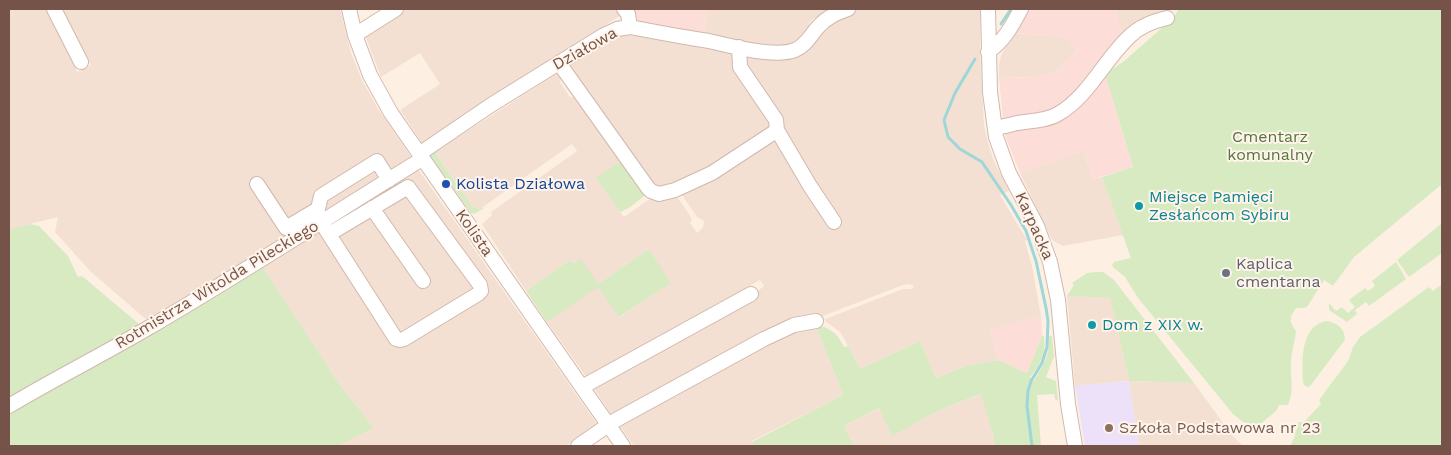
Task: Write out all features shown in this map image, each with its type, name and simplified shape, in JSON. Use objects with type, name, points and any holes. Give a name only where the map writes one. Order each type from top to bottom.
[{"type":"street","points":[[54,9],[81,62]]},
{"type":"street","name":"Kolista","points":[[349,9],[355,35],[370,75],[391,113],[623,446]]},
{"type":"street","points":[[355,35],[396,9]]},
{"type":"street","points":[[624,9],[628,14],[630,27]]},
{"type":"street","name":"Działowa","points":[[421,156],[491,105],[604,34],[617,29],[630,27],[776,53],[795,50],[806,42],[823,22],[848,9]]},
{"type":"street","name":"Karpacka","points":[[988,9],[990,92],[998,146],[1009,173],[1037,226],[1050,262],[1058,300],[1068,404],[1075,446]]},
{"type":"street","points":[[988,52],[998,45],[1007,34],[1021,9]]},
{"type":"street","points":[[995,128],[1042,120],[1057,115],[1085,91],[1130,36],[1144,26],[1167,18]]},
{"type":"street","points":[[740,47],[740,66],[776,120],[777,130],[834,222]]},
{"type":"street","points":[[559,63],[648,188],[655,193],[663,194],[675,190],[712,173],[777,130]]},
{"type":"street","name":"Rotmistrza Witolda Pileckiego","points":[[9,406],[325,228],[421,156]]},
{"type":"street","points":[[257,184],[286,228],[318,209],[320,196],[377,161],[389,180]]},
{"type":"street","points":[[408,186],[480,285],[481,291],[400,340],[394,336],[325,228],[372,208],[408,186]]},
{"type":"street","points":[[372,208],[423,281]]},
{"type":"street","points":[[582,387],[751,294]]},
{"type":"street","points":[[578,446],[614,421],[764,338],[794,325],[816,321]]},
{"type":"shaded area","points":[[9,9],[50,9],[77,72],[91,65],[65,16],[59,9],[340,9],[351,53],[362,80],[377,107],[410,155],[410,159],[246,264],[148,321],[91,272],[55,232],[58,217],[9,229]]},
{"type":"shaded area","points":[[404,9],[619,9],[621,15],[423,144],[400,110],[440,84],[420,53],[381,77],[365,35]]},
{"type":"shaded area","points":[[632,9],[707,9],[704,37],[638,24],[636,14]]},
{"type":"shaded area","points":[[707,9],[839,9],[814,18],[809,23],[809,27],[801,41],[781,49],[704,37]]},
{"type":"shaded area","points":[[858,9],[980,9],[984,125],[994,161],[1009,191],[1000,195],[1027,240],[1025,241],[1032,266],[1041,316],[990,330],[998,360],[966,366],[936,378],[920,341],[860,369],[842,335],[825,319],[903,289],[912,289],[914,286],[910,284],[903,285],[815,319],[612,416],[593,387],[748,302],[756,301],[759,290],[764,286],[760,280],[746,288],[743,295],[587,378],[547,322],[598,286],[620,317],[670,283],[649,249],[598,284],[576,263],[568,261],[526,291],[482,224],[492,215],[491,212],[577,151],[572,144],[480,209],[473,207],[437,156],[438,150],[556,74],[562,75],[560,82],[570,97],[578,96],[622,160],[597,178],[624,217],[654,196],[673,196],[681,202],[692,219],[690,223],[697,233],[703,228],[704,221],[697,217],[680,192],[774,135],[835,228],[841,225],[820,195],[743,59],[748,53],[781,56],[842,14]]},
{"type":"shaded area","points":[[1027,9],[1115,9],[1122,34],[1094,72],[1063,105],[1043,114],[1003,119],[999,78],[1037,77],[1054,73],[1077,51],[1066,37],[1013,33]]},
{"type":"shaded area","points":[[1115,9],[1169,9],[1137,22],[1122,34]]},
{"type":"shaded area","points":[[632,32],[733,51],[773,125],[737,153],[673,187],[655,189],[616,138],[566,61],[599,41]]},
{"type":"shaded area","points":[[1013,33],[1067,37],[1077,51],[1054,73],[1037,77],[999,78],[1001,56]]},
{"type":"shaded area","points":[[1105,74],[1133,167],[1093,179],[1083,151],[1020,173],[1004,128],[1046,121]]},
{"type":"shaded area","points":[[1083,151],[1093,179],[1102,177],[1123,235],[1063,246],[1052,240],[1020,173]]},
{"type":"shaded area","points":[[418,169],[597,424],[597,427],[565,446],[338,446],[374,428],[340,385],[262,266]]},
{"type":"shaded area","points":[[1067,296],[1110,298],[1129,381],[1075,386]]},
{"type":"shaded area","points":[[1041,316],[1042,336],[1027,373],[998,360],[990,330]]},
{"type":"shaded area","points":[[815,324],[843,395],[752,441],[754,446],[634,446],[618,424],[766,341]]},
{"type":"shaded area","points":[[1129,381],[1194,383],[1232,435],[1243,446],[1139,446]]},
{"type":"shaded area","name":"Szkoła Podstawowa nr 23","points":[[1129,381],[1139,446],[1085,446],[1075,386]]},
{"type":"shaded area","points":[[982,394],[995,446],[854,446],[844,426],[880,408],[892,435],[937,411]]},
{"type":"green space","name":"Cmentarz komunalny","points":[[1179,9],[1442,9],[1442,184],[1354,257],[1333,286],[1324,280],[1307,307],[1296,308],[1291,320],[1296,331],[1291,360],[1292,389],[1290,399],[1288,405],[1279,405],[1276,411],[1258,426],[1243,422],[1233,414],[1138,298],[1125,277],[1112,266],[1114,262],[1131,258],[1102,177],[1133,167],[1105,74],[1123,62],[1172,19]]},
{"type":"green space","points":[[439,145],[441,148],[438,150],[437,156],[473,207],[480,209],[483,207],[483,209],[474,214],[471,213],[429,154]]},
{"type":"green space","points":[[622,160],[645,193],[644,196],[629,208],[620,212],[596,178]]},
{"type":"green space","points":[[1442,223],[1442,253],[1409,277],[1397,260]]},
{"type":"green space","points":[[30,224],[39,226],[68,256],[78,277],[82,276],[139,324],[140,329],[9,402],[9,229]]},
{"type":"green space","points":[[649,249],[671,283],[619,317],[598,287],[547,322],[526,291],[568,261],[576,263],[581,259],[598,284]]},
{"type":"green space","points":[[1396,262],[1406,279],[1369,306],[1366,302],[1355,310],[1357,314],[1347,322],[1329,310],[1329,303],[1336,311],[1342,307],[1348,313],[1355,307],[1349,300],[1365,288],[1368,291],[1375,286],[1372,281]]},
{"type":"green space","points":[[262,266],[340,385],[374,428],[338,446],[9,446],[9,411]]},
{"type":"green space","points":[[1103,272],[1114,280],[1194,383],[1129,381],[1110,298],[1067,296],[1074,285],[1072,283],[1087,273]]},
{"type":"green space","points":[[1442,284],[1442,446],[1290,446],[1299,422],[1304,422],[1321,404],[1319,400],[1348,361],[1353,347],[1360,337],[1429,287],[1433,291]]},
{"type":"green space","points":[[1327,321],[1340,327],[1344,333],[1345,340],[1310,386],[1307,387],[1303,382],[1304,345],[1312,329],[1318,324]]},
{"type":"green space","points":[[815,324],[833,332],[844,347],[848,346],[860,369],[920,341],[936,378],[966,366],[998,360],[1027,373],[1042,336],[1044,336],[1042,358],[1030,377],[1034,381],[1047,355],[1048,336],[1052,336],[1054,356],[1046,377],[1056,381],[1058,401],[1055,399],[1054,394],[1037,395],[1041,446],[995,446],[981,394],[937,411],[892,436],[879,408],[844,426],[854,446],[754,446],[752,442],[843,395]]},
{"type":"waterway","points":[[1001,24],[1011,9]]},
{"type":"waterway","points":[[975,59],[955,93],[944,120],[948,137],[960,149],[982,162],[1011,205],[1026,231],[1036,261],[1048,321],[1047,347],[1042,363],[1031,381],[1028,391],[1027,406],[1032,446]]},
{"type":"place","name":"Kolista Działowa","points":[[446,184]]},
{"type":"place","name":"Miejsce Pamięci Zesłańcom Sybiru","points":[[1139,206]]},
{"type":"place","name":"Kaplica cmentarna","points":[[1226,273]]},
{"type":"place","name":"Dom z XIX w.","points":[[1092,325]]},
{"type":"place","name":"Szkoła Podstawowa nr 23","points":[[1109,428]]}]
